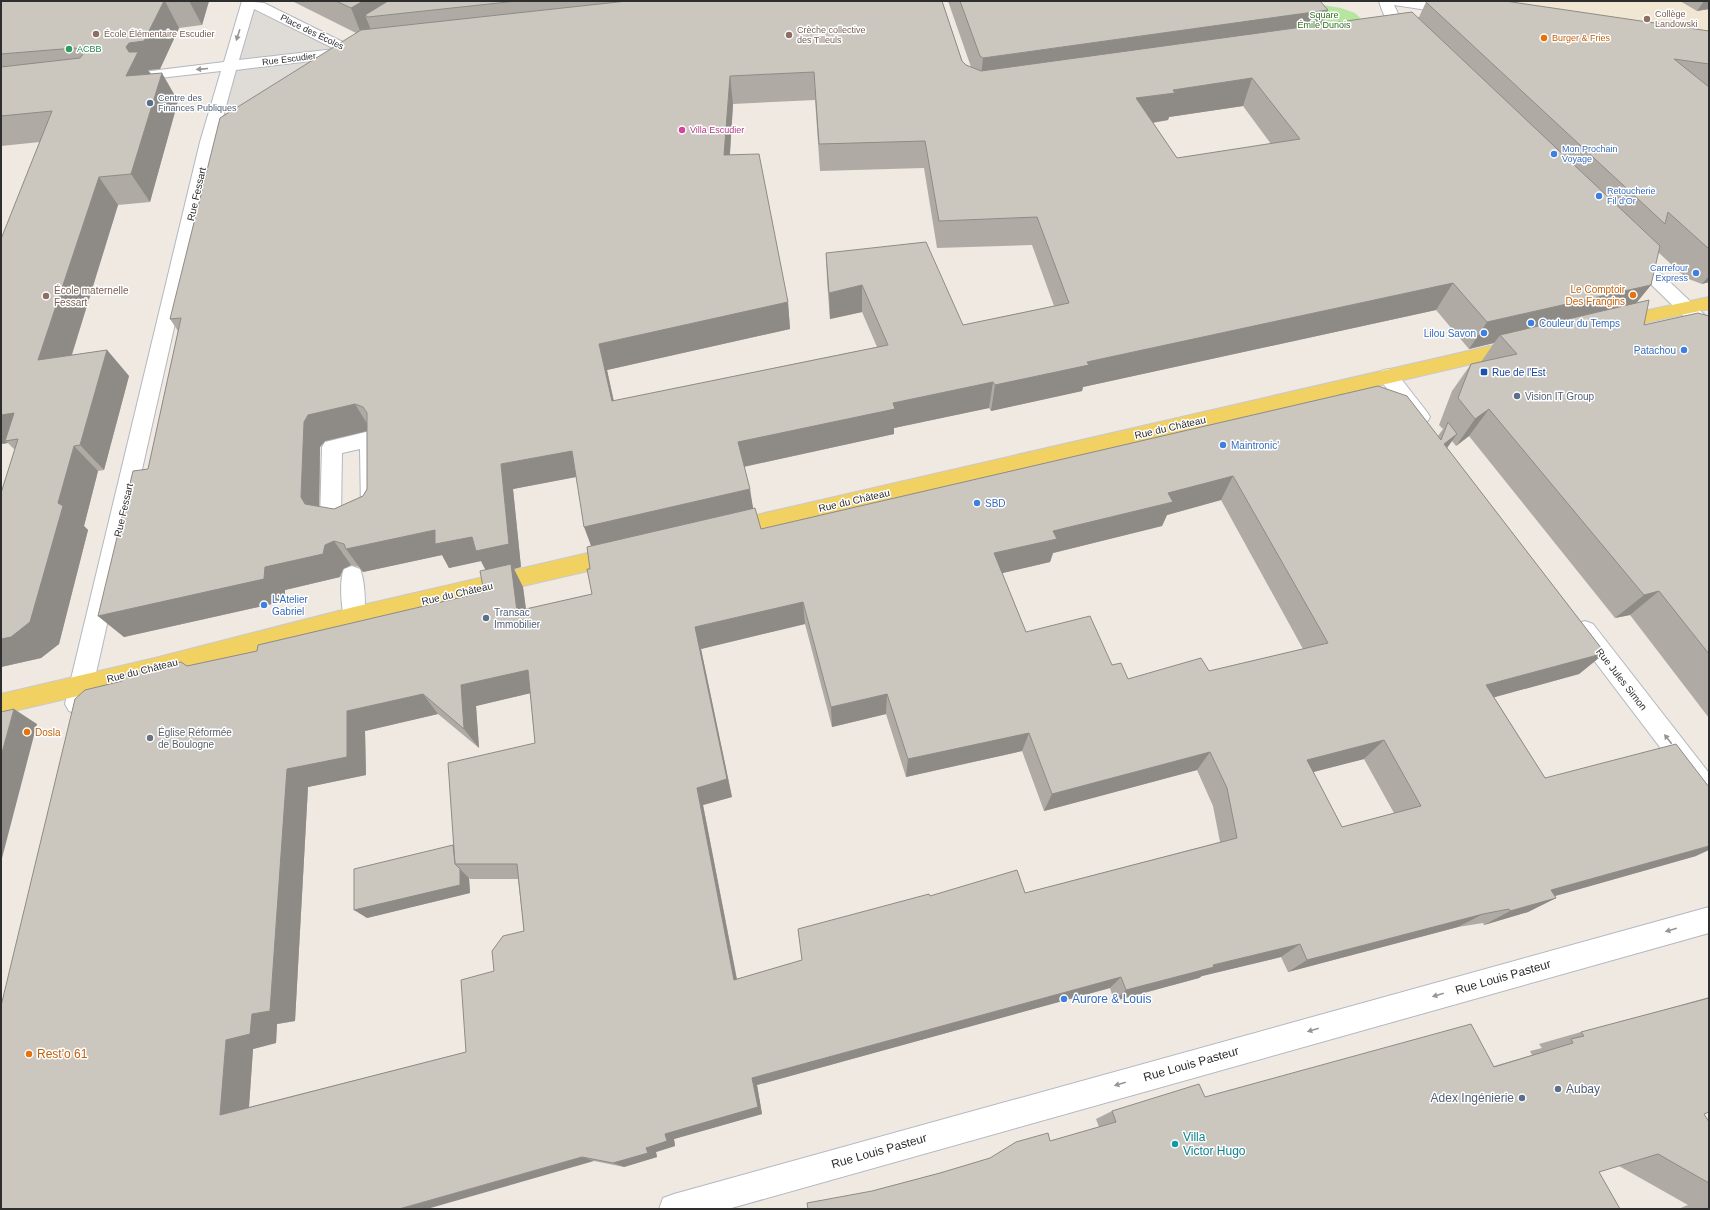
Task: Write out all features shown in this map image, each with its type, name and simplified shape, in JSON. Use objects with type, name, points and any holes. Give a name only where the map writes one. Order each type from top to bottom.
[{"type":"main road","points":[[1599,327],[1709,302]]},
{"type":"main road","name":"Rue du Château","points":[[712,533],[1533,343]]},
{"type":"main road","name":"Rue du Château","points":[[1,704],[82,686],[354,616],[634,551]]},
{"type":"street","points":[[1386,1],[1396,33],[1420,48]]},
{"type":"street","points":[[1396,1],[1468,12]]},
{"type":"street","name":"Place des Écoles","points":[[248,2],[361,49]]},
{"type":"street","name":"Rue Fessart","points":[[71,729],[208,142],[248,2]]},
{"type":"street","name":"Place des Écoles","points":[[325,68],[361,49]]},
{"type":"street","name":"Rue Escudier","points":[[151,75],[230,67],[361,49]]},
{"type":"street","points":[[208,142],[224,132]]},
{"type":"street","points":[[1621,244],[1709,330]]},
{"type":"street","points":[[1388,376],[1431,432]]},
{"type":"street","points":[[352,575],[354,616]]},
{"type":"street","name":"Rue Jules Simon","points":[[1572,615],[1709,792]]},
{"type":"street","name":"Rue Louis Pasteur","points":[[674,1209],[1709,920]]},
{"type":"shaded area","name":"Collège Landowski","points":[[1463,1],[1709,1],[1709,37]]},
{"type":"shaded area","points":[[248,3],[352,52],[208,142]]},
{"type":"green space","name":"Square Émile Dunois","points":[[1298,1],[1341,8],[1355,13],[1371,28],[1316,36]]},
{"type":"building","points":[[1,1],[164,1],[144,41],[129,43],[126,47],[129,52],[138,52],[126,76],[162,73],[131,174],[99,177],[38,360],[107,350],[80,445],[74,446],[58,503],[63,506],[30,622],[11,637],[1,639],[1,493],[18,439],[5,441],[14,413],[1,415],[1,239],[52,111],[1,116],[1,67],[80,58],[83,54],[81,50],[75,48],[1,54]]},
{"type":"building","points":[[336,1],[363,1],[351,8]]},
{"type":"building","points":[[388,1],[517,1],[368,17],[365,15]]},
{"type":"building","points":[[627,1],[942,1],[962,61],[966,65],[981,71],[1412,12],[1660,246],[1651,285],[1487,322],[1453,283],[1087,362],[1089,365],[995,385],[993,382],[893,403],[895,409],[738,442],[750,489],[584,527],[572,451],[501,464],[509,544],[476,551],[472,537],[435,544],[435,530],[346,549],[344,544],[334,541],[325,545],[323,554],[265,567],[264,579],[98,616],[133,471],[148,469],[181,318],[170,319],[220,118],[361,30]],"holes":[[[814,72],[819,144],[925,141],[939,221],[1037,217],[1069,303],[963,325],[926,242],[826,253],[829,293],[862,285],[888,345],[612,401],[599,344],[788,302],[759,154],[724,155],[730,76]],[[1252,78],[1300,139],[1177,158],[1136,98],[1175,93],[1173,90]],[[355,404],[363,407],[367,413],[367,489],[363,496],[334,509],[305,504],[301,497],[304,422],[308,415]]]},
{"type":"building","points":[[960,1],[1320,1],[1328,10],[983,58],[980,56]]},
{"type":"building","points":[[1505,1],[1709,31],[1709,64],[1674,59],[1709,87],[1709,249],[1668,212],[1665,224],[1426,2]]},
{"type":"building","points":[[1649,300],[1644,325],[1698,313],[1709,316],[1709,654],[1659,591],[1644,595],[1489,409],[1475,419],[1458,398],[1471,364],[1517,354],[1500,335]]},
{"type":"building","points":[[1378,386],[1407,396],[1441,440],[1448,422],[1457,434],[1444,444],[1605,653],[1486,685],[1545,778],[1676,744],[1709,787],[1709,846],[1551,890],[1556,898],[1510,911],[1509,909],[1483,914],[1307,960],[1300,944],[1213,965],[1214,967],[1126,990],[1121,977],[752,1078],[758,1107],[665,1134],[667,1141],[646,1148],[648,1153],[613,1163],[582,1157],[399,1209],[1,1209],[1,1006],[75,699],[85,690],[122,681],[123,675],[181,662],[187,666],[257,651],[258,645],[484,592],[480,571],[511,564],[517,611],[592,594],[587,569],[590,569],[587,547],[755,508],[761,529]],"holes":[[[1233,476],[1328,643],[1209,671],[1201,658],[1128,679],[1121,663],[1112,665],[1090,616],[1026,632],[994,553],[1057,539],[1053,531],[1173,502],[1168,493]],[[803,602],[831,707],[887,694],[908,759],[1029,733],[1052,794],[1210,752],[1227,788],[1237,838],[1025,893],[1017,870],[930,896],[929,894],[798,929],[802,960],[734,980],[697,788],[727,779],[695,627]],[[528,670],[535,743],[448,763],[455,864],[517,864],[524,931],[503,936],[492,951],[494,971],[461,980],[466,1052],[220,1115],[226,1040],[250,1034],[252,1014],[270,1011],[287,769],[347,757],[347,711],[423,694],[464,729],[461,685]],[[1384,740],[1421,806],[1342,827],[1307,760]]]},
{"type":"building","points":[[14,709],[1,756],[1,712]]},
{"type":"building","points":[[453,845],[455,864],[460,869],[460,885],[354,910],[354,869]]},
{"type":"building","points":[[1709,998],[1709,1112],[1704,1114],[1709,1122],[1709,1183],[1658,1154],[1599,1172],[1620,1209],[808,1209],[807,1203],[872,1191],[990,1158],[1016,1142],[1048,1133],[1050,1141],[1116,1122],[1112,1111],[1199,1084],[1205,1097],[1471,1024],[1494,1067],[1573,1043],[1571,1039],[1584,1036],[1581,1032]]},
{"type":"place","name":"Collège Landowski","points":[[1647,19]]},
{"type":"place","name":"École Élémentaire Escudier","points":[[96,34]]},
{"type":"place","name":"Crèche collective des Tilleuls","points":[[789,35]]},
{"type":"place","name":"Burger & Fries","points":[[1544,38]]},
{"type":"place","name":"ACBB","points":[[69,49]]},
{"type":"place","name":"Centre des Finances Publiques","points":[[150,103]]},
{"type":"place","name":"Villa Escudier","points":[[682,130]]},
{"type":"place","name":"Mon Prochain Voyage","points":[[1554,154]]},
{"type":"place","name":"Retoucherie Fil d'Or","points":[[1599,196]]},
{"type":"place","name":"Carrefour Express","points":[[1696,273]]},
{"type":"place","name":"Le Comptoir Des Frangins","points":[[1633,295]]},
{"type":"place","name":"École maternelle Fessart","points":[[46,296]]},
{"type":"place","name":"Couleur du Temps","points":[[1531,323]]},
{"type":"place","name":"Lilou Savon","points":[[1484,333]]},
{"type":"place","name":"Patachou","points":[[1684,350]]},
{"type":"place","name":"Rue de l'Est","points":[[1484,372]]},
{"type":"place","name":"Vision IT Group","points":[[1517,396]]},
{"type":"place","name":"Maintronic'","points":[[1223,445]]},
{"type":"place","name":"SBD","points":[[977,503]]},
{"type":"place","name":"L'Atelier Gabriel","points":[[264,605]]},
{"type":"place","name":"Transac Immobilier","points":[[486,618]]},
{"type":"place","name":"Dosla","points":[[27,732]]},
{"type":"place","name":"Église Réformée de Boulogne","points":[[150,738]]},
{"type":"place","name":"Aurore & Louis","points":[[1064,999]]},
{"type":"place","name":"Rest'o 61","points":[[29,1054]]},
{"type":"place","name":"Aubay","points":[[1558,1089]]},
{"type":"place","name":"Adex Ingénierie","points":[[1522,1098]]},
{"type":"place","name":"Villa Victor Hugo","points":[[1175,1144]]}]
